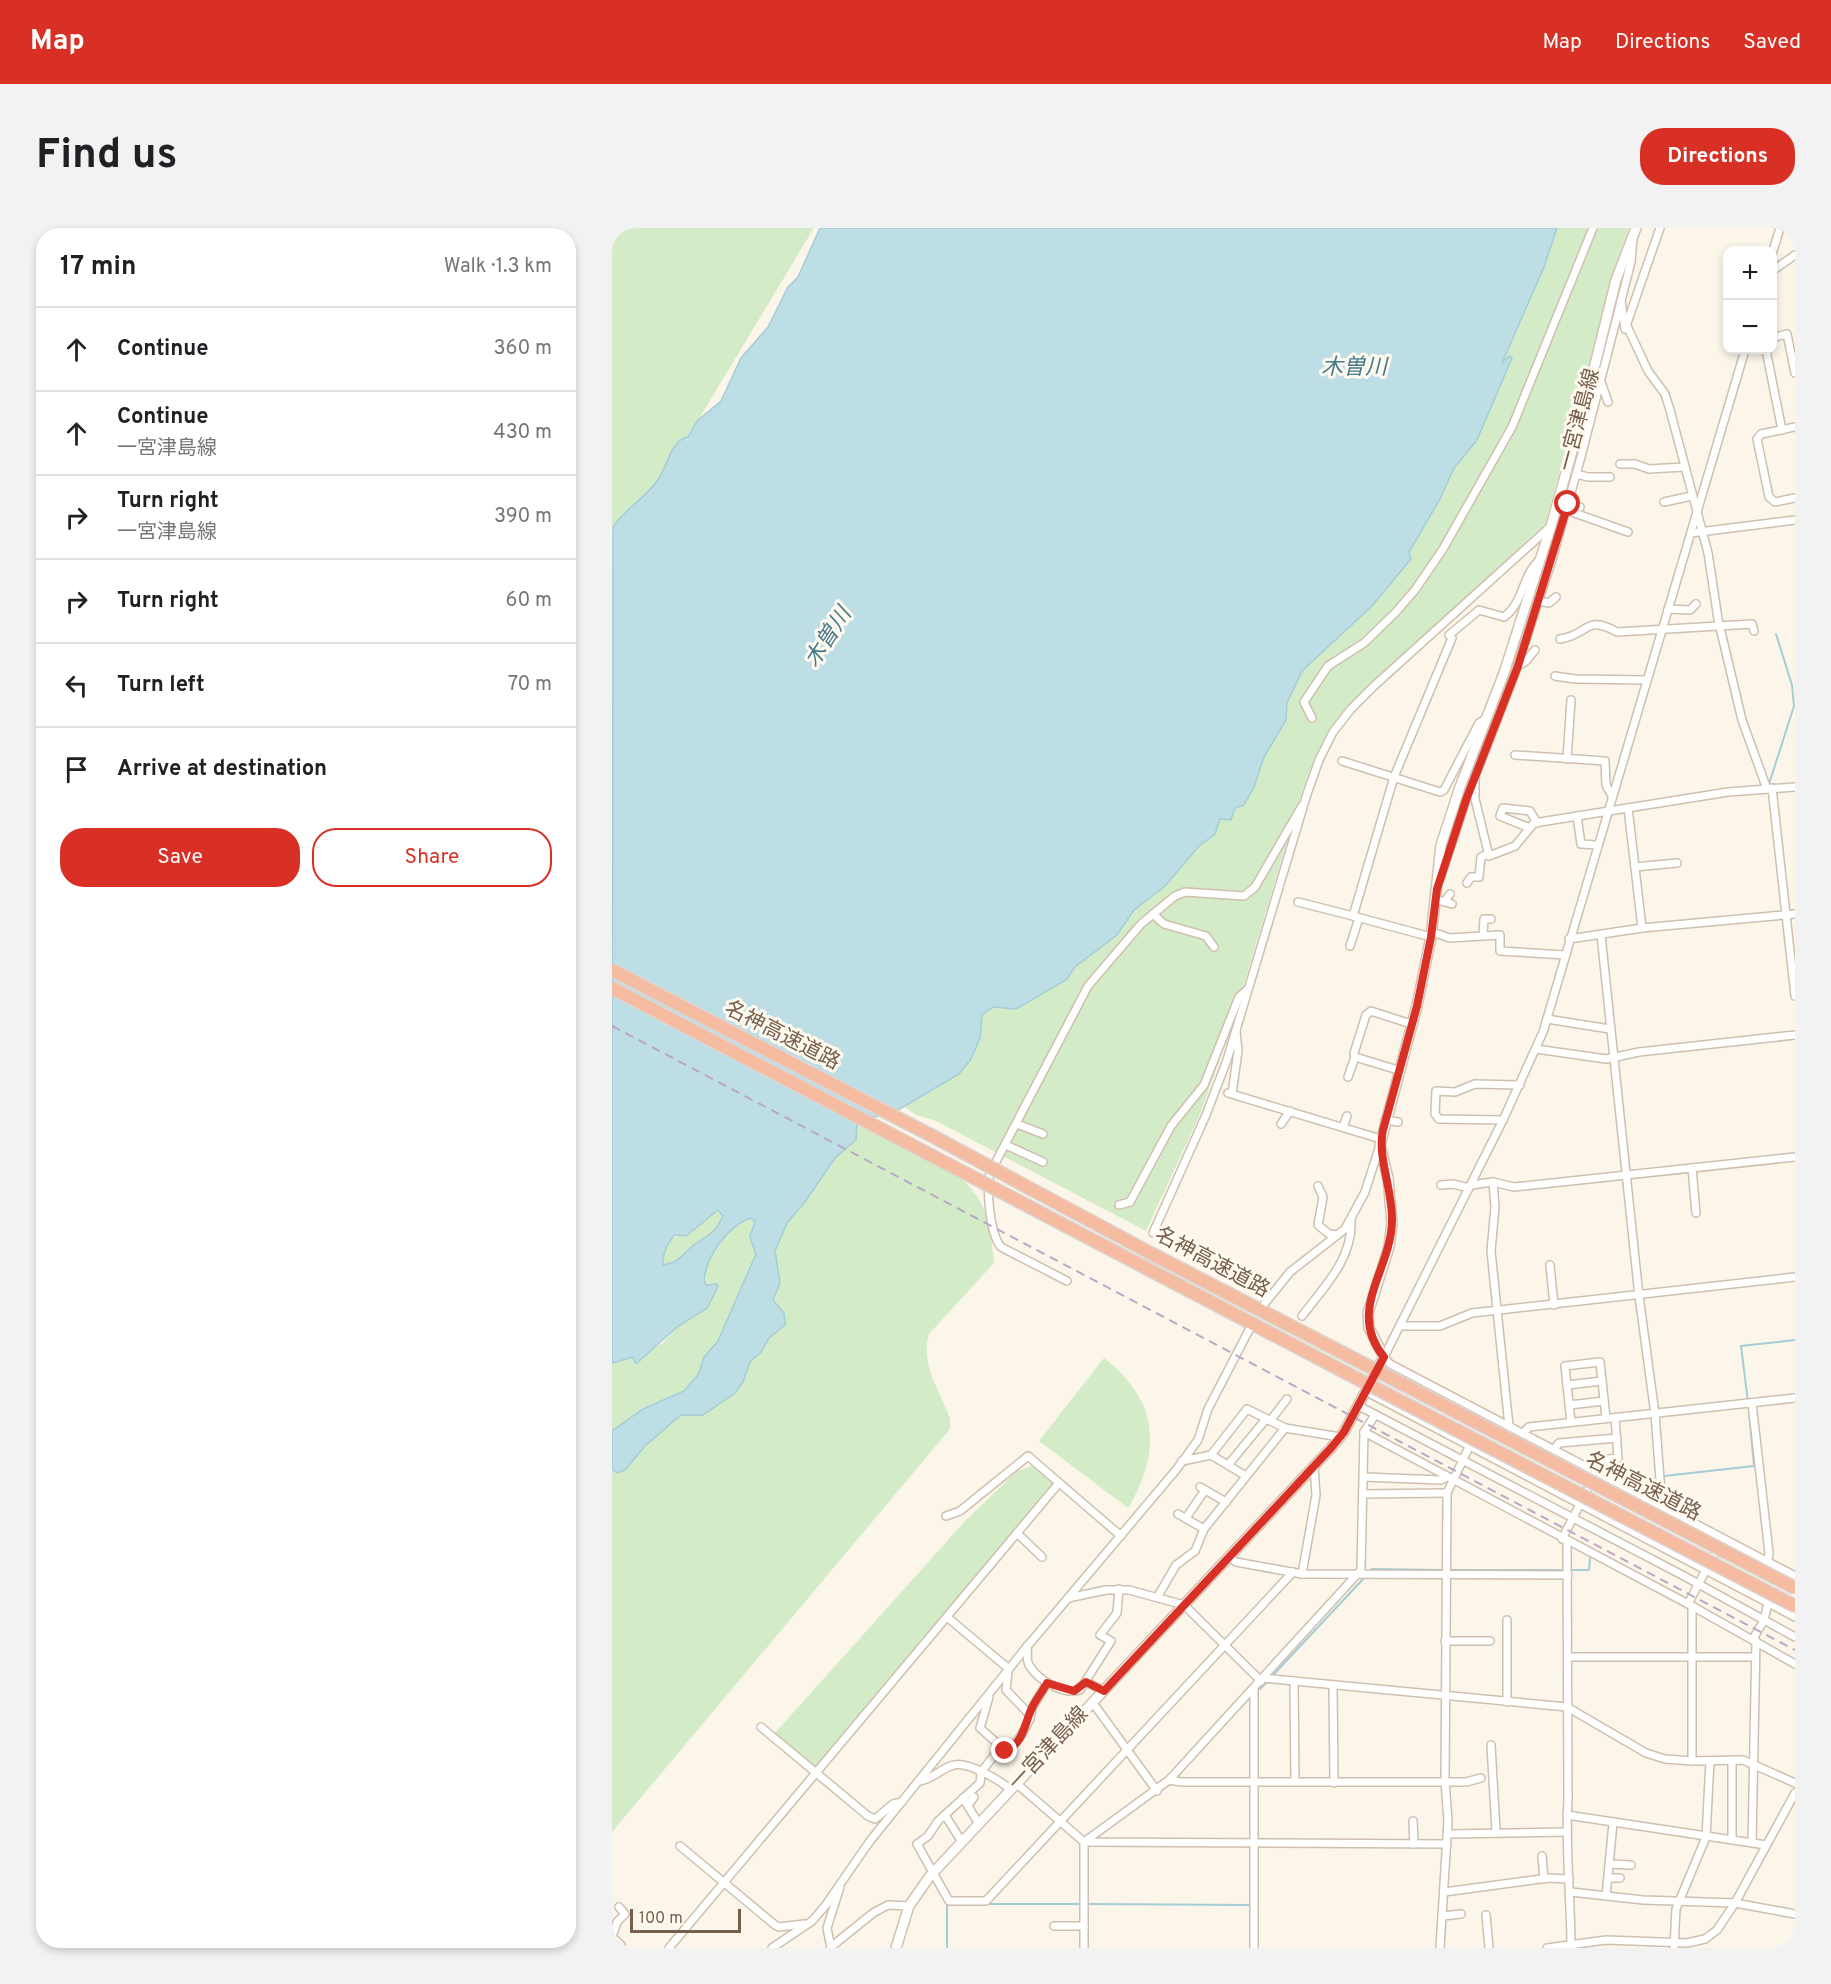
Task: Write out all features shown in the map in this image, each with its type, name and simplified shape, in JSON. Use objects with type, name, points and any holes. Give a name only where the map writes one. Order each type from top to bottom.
[{"type":"highway","name":"名神高速道路","points":[[612,970],[938,1138],[1154,1255],[1795,1588]]},
{"type":"highway","name":"名神高速道路","points":[[612,988],[1795,1606]]},
{"type":"main road","name":"一宮津島線","points":[[896,1948],[909,1906],[932,1873],[1340,1437],[1384,1357],[1369,1328],[1368,1313],[1389,1247],[1392,1223],[1388,1178],[1380,1142],[1442,899],[1441,845],[1447,823],[1504,673],[1551,526],[1584,409],[1616,280],[1635,232]]},
{"type":"street","points":[[1312,718],[1306,712],[1304,702],[1313,685],[1328,666],[1364,643],[1395,613],[1415,590],[1458,524],[1512,427],[1593,228]]},
{"type":"street","points":[[1660,228],[1627,326],[1648,372],[1665,394],[1692,496],[1698,508],[1711,565],[1712,585],[1742,720],[1769,788],[1795,996]]},
{"type":"street","points":[[1775,246],[1780,228]]},
{"type":"street","points":[[1442,899],[1474,779],[1518,666],[1567,507],[1632,255],[1635,232]]},
{"type":"street","points":[[1777,268],[1795,255]]},
{"type":"street","points":[[1620,299],[1625,329],[1627,326]]},
{"type":"street","points":[[1777,337],[1795,332]]},
{"type":"street","points":[[1786,334],[1795,373]]},
{"type":"street","points":[[1744,354],[1547,1019],[1520,1085],[1384,1357],[1390,1364],[1795,1576]]},
{"type":"street","points":[[1767,354],[1782,430]]},
{"type":"street","points":[[1600,381],[1608,402]]},
{"type":"street","points":[[1795,427],[1761,434],[1758,439],[1769,497],[1775,502],[1795,498]]},
{"type":"street","points":[[1620,464],[1635,464],[1649,469],[1684,468]]},
{"type":"street","points":[[1576,474],[1588,477],[1610,477]]},
{"type":"street","points":[[1664,502],[1692,496]]},
{"type":"street","points":[[1567,507],[1580,507]]},
{"type":"street","points":[[1567,507],[1628,532]]},
{"type":"street","points":[[1691,533],[1795,520]]},
{"type":"street","points":[[1153,1233],[1206,1115],[1236,1030],[1319,760],[1334,732],[1374,686],[1551,526]]},
{"type":"street","points":[[1350,946],[1394,777],[1452,638],[1449,635],[1479,610],[1504,617],[1509,613],[1523,590],[1531,567],[1540,560]]},
{"type":"street","points":[[1539,601],[1549,603],[1556,597]]},
{"type":"street","points":[[1668,609],[1690,610],[1696,604]]},
{"type":"street","points":[[1560,639],[1575,635],[1588,624],[1595,623],[1602,623],[1617,632],[1752,624],[1754,631]]},
{"type":"street","points":[[1518,666],[1526,662],[1535,650]]},
{"type":"street","points":[[1555,676],[1575,679],[1646,680]]},
{"type":"street","points":[[1567,759],[1571,700]]},
{"type":"street","points":[[1342,761],[1440,792],[1479,723],[1487,718]]},
{"type":"street","points":[[1515,755],[1605,761],[1606,785],[1612,796]]},
{"type":"street","points":[[1474,779],[1475,799],[1488,854]]},
{"type":"street","points":[[1467,883],[1471,877],[1479,877],[1481,857],[1488,854],[1489,856],[1504,856],[1537,823],[1728,792],[1795,787]]},
{"type":"street","points":[[1067,1281],[1007,1251],[995,1240],[988,1181],[1088,986],[1141,924],[1175,896],[1185,892],[1244,896],[1255,887],[1293,819],[1305,803]]},
{"type":"street","points":[[1530,828],[1500,814],[1505,807],[1530,808],[1537,823]]},
{"type":"street","points":[[1628,808],[1642,928]]},
{"type":"street","points":[[1577,816],[1581,844],[1597,844]]},
{"type":"street","points":[[1635,867],[1677,863]]},
{"type":"street","points":[[1442,899],[1450,894]]},
{"type":"street","points":[[1298,902],[1450,938],[1462,936],[1467,939],[1483,935],[1500,935],[1500,951],[1565,955]]},
{"type":"street","points":[[1153,914],[1164,924],[1206,936],[1214,946]]},
{"type":"street","points":[[1569,939],[1642,928],[1795,914]]},
{"type":"street","points":[[1483,935],[1484,919],[1491,919]]},
{"type":"street","points":[[1601,935],[1662,1505]]},
{"type":"street","points":[[1119,1205],[1130,1202],[1171,1126],[1204,1085],[1239,997],[1248,989]]},
{"type":"street","points":[[1348,1077],[1366,1015],[1371,1011],[1411,1024]]},
{"type":"street","points":[[1547,1019],[1610,1029]]},
{"type":"street","points":[[1236,1030],[1238,1052],[1230,1093],[1343,1127],[1380,1142],[1365,1192],[1351,1220],[1290,1272],[1265,1303]]},
{"type":"street","points":[[1536,1049],[1606,1059],[1661,1049],[1795,1035]]},
{"type":"street","points":[[1355,1057],[1398,1070]]},
{"type":"street","points":[[1503,1120],[1439,1119],[1435,1114],[1436,1091],[1455,1092],[1475,1084],[1520,1085]]},
{"type":"street","points":[[1281,1124],[1290,1111]]},
{"type":"street","points":[[1343,1127],[1347,1116]]},
{"type":"street","points":[[1385,1120],[1398,1122]]},
{"type":"street","points":[[1017,1124],[1043,1134]]},
{"type":"street","points":[[1006,1145],[1043,1162]]},
{"type":"street","points":[[1442,1185],[1470,1186],[1493,1182],[1514,1187],[1795,1157]]},
{"type":"street","points":[[1692,1168],[1696,1213]]},
{"type":"street","points":[[1493,1182],[1495,1207],[1491,1251],[1509,1426]]},
{"type":"street","points":[[1318,1186],[1323,1197],[1318,1225],[1329,1234],[1337,1234]]},
{"type":"street","points":[[1302,1316],[1343,1260],[1352,1228],[1351,1220]]},
{"type":"street","points":[[1550,1265],[1554,1305]]},
{"type":"street","points":[[1400,1326],[1440,1326],[1472,1313],[1795,1277]]},
{"type":"street","points":[[772,1948],[809,1923],[840,1885],[870,1841],[1008,1670],[1182,1461],[1198,1440],[1208,1409],[1249,1330]]},
{"type":"street","points":[[1571,1422],[1565,1366],[1600,1362],[1606,1419]]},
{"type":"street","points":[[1567,1385],[1602,1381]]},
{"type":"street","points":[[1366,1392],[1795,1617]]},
{"type":"street","points":[[1522,1433],[1529,1426],[1795,1398]]},
{"type":"street","points":[[1228,1465],[1287,1399]]},
{"type":"street","points":[[1569,1405],[1604,1401]]},
{"type":"street","points":[[1752,1403],[1769,1553],[1768,1561]]},
{"type":"street","points":[[1359,1406],[1699,1583],[1795,1637]]},
{"type":"street","points":[[1182,1461],[1211,1455],[1247,1409],[1285,1428],[1340,1437]]},
{"type":"street","points":[[1084,1842],[1157,1791],[1169,1780],[1359,1574],[1364,1432],[1375,1414]]},
{"type":"street","points":[[1586,1466],[1590,1461],[1618,1458],[1615,1418]]},
{"type":"street","points":[[1158,1596],[1176,1565],[1195,1551],[1204,1529],[1285,1428]]},
{"type":"street","points":[[1364,1432],[1690,1605],[1795,1664]]},
{"type":"street","points":[[1554,1449],[1560,1443],[1617,1438]]},
{"type":"street","points":[[1440,1948],[1448,1834],[1445,1781],[1447,1493],[1450,1479],[1464,1461],[1470,1446]]},
{"type":"street","points":[[1211,1455],[1246,1476]]},
{"type":"street","points":[[946,1516],[960,1511],[1028,1456],[1121,1536]]},
{"type":"street","points":[[1001,1747],[981,1773],[980,1783],[945,1815],[928,1836],[917,1844],[949,1901],[986,1901],[1225,1646],[1298,1573],[1316,1495],[1314,1466]]},
{"type":"street","points":[[1571,1946],[1571,1893],[1566,1832],[1568,1575],[1565,1540],[1573,1517],[1597,1471]]},
{"type":"street","points":[[1364,1477],[1450,1479]]},
{"type":"street","points":[[669,1948],[1059,1482]]},
{"type":"street","points":[[1186,1518],[1203,1489],[1226,1502]]},
{"type":"street","points":[[1363,1494],[1447,1493]]},
{"type":"street","points":[[1178,1514],[1204,1529]]},
{"type":"street","points":[[1017,1533],[1042,1557]]},
{"type":"street","points":[[1692,1761],[1690,1605],[1723,1537]]},
{"type":"street","points":[[1229,1557],[1236,1562],[1298,1573],[1568,1575]]},
{"type":"street","points":[[1752,1843],[1755,1765],[1754,1640],[1764,1620],[1766,1602],[1782,1569]]},
{"type":"street","points":[[1068,1598],[1119,1589],[1158,1596],[1184,1605],[1262,1679],[1567,1707],[1646,1753],[1665,1759],[1732,1760],[1755,1765],[1795,1783]]},
{"type":"street","points":[[1028,1646],[1030,1667],[1047,1683],[1074,1691],[1086,1682],[1111,1641],[1100,1635],[1118,1613],[1119,1589]]},
{"type":"street","points":[[947,1617],[1008,1670]]},
{"type":"street","points":[[1507,1702],[1508,1620]]},
{"type":"street","points":[[1445,1641],[1490,1641]]},
{"type":"street","points":[[1568,1657],[1755,1657]]},
{"type":"street","points":[[1008,1670],[1006,1690],[1030,1715]]},
{"type":"street","points":[[1086,1682],[1104,1691]]},
{"type":"street","points":[[1294,1682],[1294,1782]]},
{"type":"street","points":[[990,1694],[980,1728],[1007,1752],[1020,1737],[1047,1683]]},
{"type":"street","points":[[1332,1685],[1334,1782]]},
{"type":"street","points":[[1254,1688],[1254,1948]]},
{"type":"street","points":[[1093,1703],[1157,1791]]},
{"type":"street","points":[[761,1726],[875,1819],[893,1804],[902,1802]]},
{"type":"street","points":[[1491,1745],[1496,1831]]},
{"type":"street","points":[[1732,1760],[1732,1840]]},
{"type":"street","points":[[1674,1945],[1678,1902],[1706,1837],[1710,1761]]},
{"type":"street","points":[[920,1780],[932,1779],[954,1765],[962,1764],[1014,1787],[1084,1842],[1447,1844]]},
{"type":"street","points":[[1169,1780],[1181,1782],[1466,1782],[1481,1778]]},
{"type":"street","points":[[1547,1948],[1606,1940],[1674,1945],[1705,1939],[1717,1930],[1735,1903],[1795,1793]]},
{"type":"street","points":[[968,1805],[974,1797]]},
{"type":"street","points":[[963,1798],[979,1824]]},
{"type":"street","points":[[945,1815],[962,1842]]},
{"type":"street","points":[[1567,1815],[1766,1845]]},
{"type":"street","points":[[1413,1821],[1414,1844]]},
{"type":"street","points":[[1606,1896],[1613,1823]]},
{"type":"street","points":[[1448,1834],[1496,1831],[1566,1832]]},
{"type":"street","points":[[1084,1842],[1084,1948]]},
{"type":"street","points":[[680,1846],[779,1927],[809,1923]]},
{"type":"street","points":[[1542,1856],[1544,1879]]},
{"type":"street","points":[[1610,1864],[1631,1865]]},
{"type":"street","points":[[1609,1878],[1620,1878]]},
{"type":"street","points":[[1444,1892],[1544,1879],[1569,1879]]},
{"type":"street","points":[[840,1885],[839,1896],[827,1928],[831,1948],[873,1913],[888,1905],[909,1906]]},
{"type":"street","points":[[1571,1893],[1678,1902],[1735,1903],[1795,1914]]},
{"type":"street","points":[[619,1907],[626,1914],[617,1922],[612,1937],[621,1945],[619,1948]]},
{"type":"street","points":[[1443,1916],[1461,1914]]},
{"type":"street","points":[[1486,1915],[1489,1948]]},
{"type":"street","points":[[1054,1926],[1084,1926]]},
{"type":"green space","points":[[612,228],[814,228],[656,490],[612,528]]},
{"type":"green space","points":[[1553,228],[1629,228],[1611,278],[1601,324],[1545,524],[1347,707],[1329,729],[1315,757],[1302,792],[1231,1027],[1201,1112],[1146,1231],[936,1121],[916,1115],[899,1103],[971,1023],[1193,851],[1217,824],[1293,684]]},
{"type":"green space","points":[[857,1122],[945,1166],[973,1191],[987,1219],[994,1263],[929,1334],[927,1345],[929,1366],[950,1418],[950,1429],[612,1832],[612,1469],[618,1473],[625,1470],[645,1446],[681,1415],[735,1393],[743,1382],[750,1362],[761,1352],[769,1338],[785,1325],[784,1313],[773,1300],[780,1283],[775,1251],[787,1223],[832,1163]]},
{"type":"green space","points":[[718,1209],[723,1216],[714,1231],[679,1259],[663,1266],[665,1246],[676,1237],[695,1228]]},
{"type":"green space","points":[[750,1217],[755,1221],[750,1236],[756,1254],[754,1263],[718,1342],[704,1357],[698,1375],[684,1391],[643,1409],[612,1431],[612,1363],[627,1357],[634,1358],[649,1351],[663,1343],[677,1327],[697,1315],[711,1285],[704,1281],[713,1252],[733,1228]]},
{"type":"green space","points":[[1104,1358],[1122,1374],[1136,1392],[1145,1409],[1149,1428],[1150,1447],[1146,1467],[1128,1508],[1039,1441]]},
{"type":"green space","points":[[1035,1465],[1057,1483],[816,1770],[774,1734],[966,1520],[1017,1471]]},
{"type":"water","name":"木曽川","points":[[820,228],[1557,228],[1544,267],[1502,363],[1509,356],[1512,358],[1477,440],[1454,468],[1440,499],[1409,552],[1411,559],[1372,606],[1302,671],[1287,703],[1286,720],[1264,757],[1254,787],[1244,805],[1235,808],[1231,820],[1220,819],[1215,834],[1199,846],[1165,886],[1134,910],[1117,935],[1075,967],[1066,980],[1016,1009],[993,1007],[982,1015],[980,1038],[971,1059],[959,1074],[898,1110],[857,1122],[856,1140],[835,1158],[787,1223],[775,1251],[780,1283],[773,1300],[784,1313],[785,1325],[769,1338],[761,1352],[750,1362],[743,1382],[735,1393],[703,1415],[681,1415],[645,1446],[625,1470],[618,1473],[612,1469],[612,1431],[643,1409],[684,1391],[698,1375],[704,1357],[718,1341],[756,1254],[750,1237],[755,1221],[750,1218],[733,1228],[713,1252],[704,1281],[707,1285],[717,1284],[718,1287],[707,1308],[677,1327],[637,1363],[633,1357],[612,1363],[613,527],[654,485],[678,443],[688,437],[697,421],[721,401],[741,358],[768,327],[788,287],[798,277]],"holes":[[[718,1210],[723,1216],[711,1233],[678,1260],[663,1265],[666,1249],[675,1235],[686,1236]]]},
{"type":"waterway","points":[[1769,784],[1794,706],[1792,685],[1776,634]]},
{"type":"waterway","points":[[1748,1402],[1741,1346],[1795,1340]]},
{"type":"waterway","points":[[1664,1476],[1754,1466],[1749,1411]]},
{"type":"waterway","points":[[1570,1570],[1589,1570],[1590,1558]]},
{"type":"waterway","points":[[1372,1569],[1443,1570]]},
{"type":"waterway","points":[[1451,1570],[1565,1570]]},
{"type":"waterway","points":[[1273,1675],[1365,1577]]},
{"type":"waterway","points":[[1260,1689],[1267,1682]]},
{"type":"waterway","points":[[1088,1904],[1250,1905],[1251,1883]]},
{"type":"waterway","points":[[947,1948],[947,1904],[949,1904]]},
{"type":"waterway","points":[[985,1904],[1081,1904]]},
{"type":"railway","points":[[612,1026],[1795,1650]]},
{"type":"route","points":[[1005,1751],[1007,1752],[1020,1737],[1030,1719],[1032,1708],[1047,1683],[1074,1691],[1080,1690],[1086,1682],[1104,1691],[1331,1448],[1344,1432],[1384,1357],[1369,1328],[1368,1313],[1372,1294],[1389,1247],[1392,1223],[1392,1200],[1380,1145],[1383,1130],[1395,1079],[1417,1006],[1431,937],[1437,889],[1466,800],[1518,666],[1568,504]]}]
